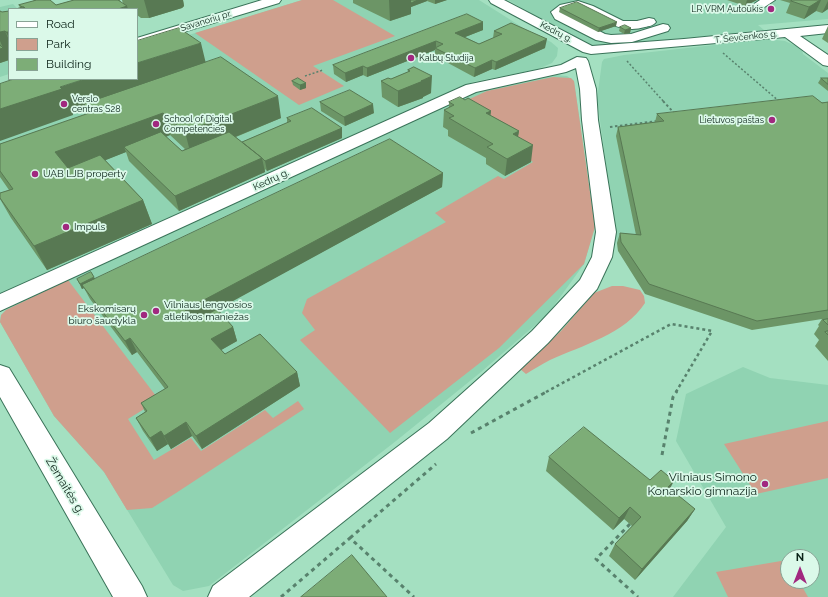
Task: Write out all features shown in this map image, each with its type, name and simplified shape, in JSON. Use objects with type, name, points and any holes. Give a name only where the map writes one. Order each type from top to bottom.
[{"type":"street","name":"Savanorių pr.","points":[[138,42],[275,0]]},
{"type":"street","name":"Kedrų g.","points":[[495,0],[523,16],[583,56]]},
{"type":"street","points":[[756,7],[769,0]]},
{"type":"street","points":[[649,22],[639,26],[617,24],[573,4],[560,8],[557,12],[560,16],[606,38],[632,38],[663,28]]},
{"type":"street","name":"Kedrų g.","points":[[523,16],[545,26],[583,56]]},
{"type":"street","name":"T. Ševčenkos g.","points":[[583,56],[664,45],[828,29]]},
{"type":"street","points":[[788,32],[828,62]]},
{"type":"street","name":"Kedrų g.","points":[[0,304],[471,88],[566,68],[583,56]]},
{"type":"street","points":[[224,597],[438,431],[540,337],[589,284],[602,257],[606,232],[589,112],[588,90],[583,56]]},
{"type":"street","name":"Kedrų g.","points":[[546,72],[563,73],[572,76],[588,90]]},
{"type":"street","name":"Žemaitės g.","points":[[0,375],[131,597]]},
{"type":"path","points":[[719,50],[783,105],[776,106]]},
{"type":"path","points":[[623,57],[679,118]]},
{"type":"path","points":[[305,76],[323,70]]},
{"type":"path","points":[[604,128],[664,120]]},
{"type":"path","points":[[467,436],[473,431],[595,367],[671,324],[712,331],[673,397],[662,455]]},
{"type":"path","points":[[281,597],[438,462]]},
{"type":"path","points":[[630,524],[596,559],[638,597]]},
{"type":"path","points":[[350,538],[414,597]]},
{"type":"shaded area","points":[[302,0],[479,0],[525,29],[551,42],[558,48],[557,56],[552,63],[538,69],[473,82],[0,297],[0,95],[138,80],[138,51]]},
{"type":"shaded area","points":[[508,0],[828,0],[828,19],[758,25],[764,30],[607,46],[589,45],[581,42]]},
{"type":"shaded area","points":[[13,4],[17,8],[8,8],[8,74],[0,77],[0,7]]},
{"type":"shaded area","points":[[768,39],[785,41],[796,46],[802,50],[803,54],[828,73],[828,318],[618,251],[597,99],[602,62],[604,59],[624,55]]},
{"type":"shaded area","points":[[556,75],[567,76],[574,81],[595,227],[584,264],[548,314],[481,372],[396,441],[209,586],[183,591],[173,585],[104,472],[54,416],[0,322],[1,315],[6,310],[21,302],[478,91]]},
{"type":"shaded area","name":"Vilniaus Simono Konarskio gimnazija","points":[[743,367],[770,378],[828,385],[828,597],[673,597],[726,527],[676,441],[686,394]]},
{"type":"green space","points":[[302,0],[333,0],[395,36],[313,66],[344,86],[299,105],[195,33]]},
{"type":"green space","points":[[553,77],[571,78],[574,81],[595,227],[584,264],[499,348],[390,433],[300,340],[315,330],[302,313],[307,299],[446,222],[435,213],[498,176],[504,179],[533,162],[454,106],[487,91]]},
{"type":"green space","points":[[68,280],[159,400],[128,419],[154,460],[191,438],[201,451],[265,410],[273,418],[298,401],[304,409],[152,508],[127,510],[104,472],[54,416],[0,322],[1,315],[6,310]]},
{"type":"green space","points":[[612,286],[623,286],[640,290],[644,296],[645,303],[637,314],[615,331],[589,344],[550,360],[526,374],[520,369],[561,331],[594,293]]},
{"type":"green space","points":[[828,421],[828,478],[756,494],[724,444]]},
{"type":"green space","points":[[780,561],[780,589],[804,589],[808,597],[728,597],[716,572]]},
{"type":"building","points":[[37,0],[50,0],[56,5],[74,0],[118,0],[127,6],[121,8],[24,8],[19,5]]},
{"type":"building","points":[[411,0],[418,0],[411,3]]},
{"type":"building","points":[[820,0],[809,7],[791,1]]},
{"type":"building","points":[[577,2],[617,22],[599,28],[560,8]]},
{"type":"building","points":[[0,11],[8,11],[8,32],[0,32]]},
{"type":"building","points":[[467,14],[483,22],[455,33],[479,44],[502,34],[494,31],[511,23],[547,39],[496,62],[492,60],[475,68],[435,48],[443,44],[436,41],[367,68],[363,66],[345,73],[333,65]]},
{"type":"building","points":[[625,25],[631,28],[625,30],[620,27]]},
{"type":"building","points":[[179,28],[201,43],[138,63],[138,41]]},
{"type":"building","points":[[221,57],[278,96],[185,132],[163,113],[55,152],[68,168],[100,155],[143,200],[34,246],[0,198],[0,193],[13,189],[0,171],[0,144],[92,112],[84,104]]},
{"type":"building","points":[[414,67],[432,76],[398,91],[381,81],[388,78],[391,79],[410,71],[408,70]]},
{"type":"building","points":[[298,78],[306,83],[300,85],[292,81]]},
{"type":"building","points":[[821,78],[828,78],[828,84]]},
{"type":"building","points":[[11,80],[82,80],[60,87],[62,89],[0,109],[0,84]]},
{"type":"building","points":[[350,90],[373,104],[344,117],[320,102]]},
{"type":"building","points":[[813,96],[822,103],[828,102],[828,310],[757,321],[649,284],[621,242],[620,233],[641,235],[618,127],[664,121],[657,114]]},
{"type":"building","points":[[460,97],[465,100],[468,98],[491,111],[486,113],[519,131],[513,134],[533,145],[507,159],[487,147],[493,144],[449,118],[454,116],[444,110],[454,105],[449,102]]},
{"type":"building","points":[[312,108],[342,128],[265,161],[242,142],[291,121],[287,118]]},
{"type":"building","points":[[161,132],[182,151],[229,132],[262,158],[175,196],[124,147]]},
{"type":"building","name":"Vilniaus lengvosios atletikos maniežas","points":[[390,139],[443,173],[185,310],[195,321],[217,309],[233,327],[211,339],[225,354],[260,334],[297,372],[196,436],[186,422],[164,436],[161,431],[150,438],[136,418],[147,411],[141,403],[168,387],[130,338],[125,341],[82,285]]},
{"type":"building","points":[[91,272],[94,277],[80,284],[77,279]]},
{"type":"building","points":[[828,319],[828,325],[823,320]]},
{"type":"building","points":[[584,427],[650,480],[661,470],[674,481],[668,487],[695,509],[642,569],[615,544],[641,517],[630,507],[619,518],[549,457]]},
{"type":"building","points":[[352,555],[387,597],[301,597]]},
{"type":"place","name":"LR VRM Autoūkis","points":[[771,9]]},
{"type":"place","name":"Kalbų Studija","points":[[411,58]]},
{"type":"place","name":"Verslo centras S28","points":[[64,104]]},
{"type":"place","name":"Lietuvos paštas","points":[[772,120]]},
{"type":"place","name":"School of Digital Competencies","points":[[156,124]]},
{"type":"place","name":"UAB LJB property","points":[[35,174]]},
{"type":"place","name":"Impuls","points":[[66,227]]},
{"type":"place","name":"Vilniaus lengvosios atletikos maniežas","points":[[156,311]]},
{"type":"place","name":"Ekskomisarų biuro šaudykla","points":[[144,315]]},
{"type":"place","name":"Vilniaus Simono Konarskio gimnazija","points":[[765,484]]}]
